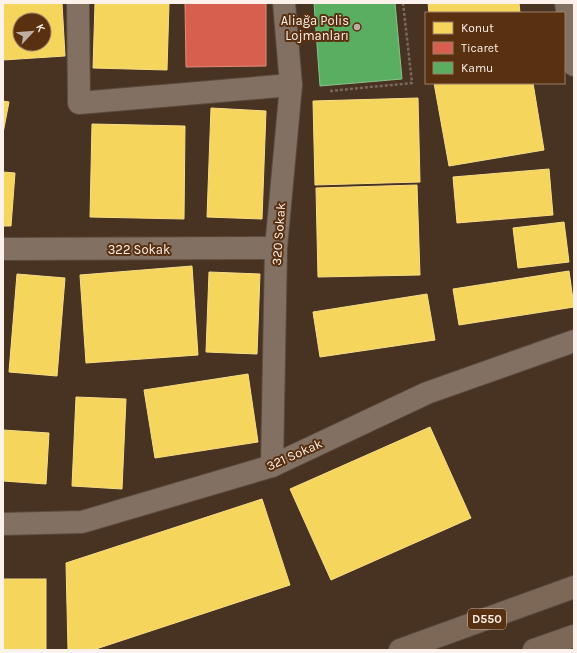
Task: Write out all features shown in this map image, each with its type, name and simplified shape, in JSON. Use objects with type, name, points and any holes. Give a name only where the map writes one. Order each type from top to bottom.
[{"type":"highway","name":"D550","points":[[400,650],[574,588]]},
{"type":"highway","points":[[534,650],[574,636]]},
{"type":"street","points":[[78,3],[79,103],[290,85]]},
{"type":"street","name":"320 Sokak","points":[[272,466],[276,248],[290,85],[284,3]]},
{"type":"street","points":[[566,3],[574,65]]},
{"type":"street","name":"322 Sokak","points":[[3,249],[276,248]]},
{"type":"street","name":"321 Sokak","points":[[3,524],[82,522],[272,466],[427,393],[574,341]]},
{"type":"path","points":[[330,91],[412,83],[404,3]]},
{"type":"building: Konut","points":[[3,3],[62,3],[65,56],[3,60]]},
{"type":"building: Konut","points":[[95,3],[169,3],[167,70],[93,68]]},
{"type":"building: Konut","points":[[428,3],[519,3],[520,12],[429,12]]},
{"type":"building: Konut","points":[[434,84],[533,84],[544,150],[449,166]]},
{"type":"building: Konut","points":[[418,98],[420,182],[315,185],[313,101]]},
{"type":"building: Konut","points":[[3,101],[9,102],[3,133]]},
{"type":"building: Konut","points":[[211,108],[266,111],[262,219],[207,217]]},
{"type":"building: Konut","points":[[92,124],[185,126],[184,219],[90,217]]},
{"type":"building: Konut","points":[[549,169],[553,215],[457,223],[453,177]]},
{"type":"building: Konut","points":[[3,172],[15,173],[11,226],[3,226]]},
{"type":"building: Konut","points":[[417,185],[420,275],[318,277],[316,188]]},
{"type":"building: Konut","points":[[564,222],[569,262],[518,268],[513,228]]},
{"type":"building: Konut","points":[[192,266],[198,355],[86,363],[80,275]]},
{"type":"building: Konut","points":[[569,271],[574,307],[459,325],[453,289]]},
{"type":"building: Konut","points":[[209,272],[260,274],[257,354],[206,352]]},
{"type":"building: Konut","points":[[17,274],[65,278],[57,376],[9,372]]},
{"type":"building: Konut","points":[[427,294],[435,340],[320,357],[313,312]]},
{"type":"building: Konut","points":[[248,374],[258,442],[155,458],[144,390]]},
{"type":"building: Konut","points":[[76,397],[126,399],[122,489],[72,486]]},
{"type":"building: Konut","points":[[430,427],[471,518],[331,580],[290,489]]},
{"type":"building: Konut","points":[[3,430],[49,433],[46,484],[3,481]]},
{"type":"building: Konut","points":[[262,499],[290,585],[93,650],[68,650],[66,563]]},
{"type":"building: Konut","points":[[3,579],[46,579],[46,650],[3,650]]},
{"type":"building: Ticaret","points":[[185,3],[266,3],[266,66],[186,67]]},
{"type":"building: Kamu","name":"Aliağa Polis Lojmanları","points":[[314,3],[395,3],[402,79],[320,86]]},
{"type":"place","name":"Aliağa Polis Lojmanları","points":[[357,27]]}]
